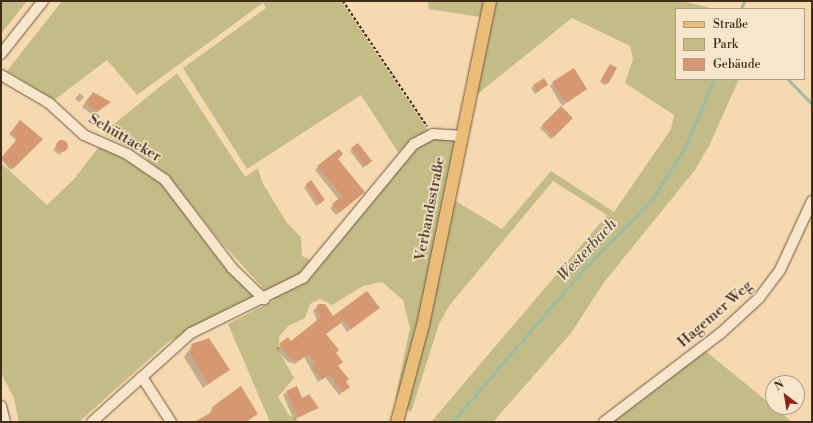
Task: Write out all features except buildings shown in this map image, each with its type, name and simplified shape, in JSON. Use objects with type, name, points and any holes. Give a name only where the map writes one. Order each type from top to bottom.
[{"type":"main road","name":"Verbandsstraße","points":[[397,422],[423,325],[490,1]]},
{"type":"street","points":[[1,54],[43,1]]},
{"type":"street","name":"Schüttacker","points":[[1,75],[49,103],[84,135],[127,154],[165,180],[223,257],[264,299]]},
{"type":"street","points":[[92,422],[191,333],[264,299],[303,278],[408,149],[433,134],[462,136]]},
{"type":"street","name":"Hagemer Weg","points":[[604,422],[721,333],[759,298],[780,270],[812,201]]},
{"type":"street","points":[[142,377],[171,422]]},
{"type":"street","points":[[1,406],[5,422]]},
{"type":"path","points":[[344,1],[433,134]]},
{"type":"green space","points":[[1,1],[27,1],[1,34]]},
{"type":"green space","points":[[62,1],[341,1],[429,132],[398,152],[361,95],[247,169],[183,68],[266,8],[263,3],[137,95],[107,60],[54,100],[7,71]]},
{"type":"green space","points":[[428,1],[484,1],[480,17],[429,9]]},
{"type":"green space","points":[[495,1],[682,1],[710,8],[675,8],[675,80],[739,80],[709,146],[695,170],[605,281],[571,333],[493,422],[431,422],[607,215],[553,181],[449,306],[439,324],[411,412],[395,399],[410,328],[403,300],[382,282],[363,286],[332,305],[320,299],[310,304],[305,318],[288,326],[279,337],[279,351],[294,378],[278,397],[289,415],[301,422],[270,422],[228,324],[274,300],[220,241],[169,177],[140,154],[103,133],[177,73],[245,177],[258,168],[262,182],[287,223],[301,237],[302,256],[313,261],[408,149],[429,138],[456,138],[422,302],[454,200],[502,229],[551,171],[614,212],[671,129],[674,115],[625,83],[633,59],[630,46],[572,18],[475,96]]},
{"type":"green space","points":[[101,144],[154,176],[171,193],[255,297],[168,342],[79,422],[19,422],[14,398],[1,373],[1,163],[47,205],[74,179]]},
{"type":"green space","points":[[702,348],[765,400],[765,415],[783,415],[792,422],[608,422]]},
{"type":"waterway","name":"Westerbach","points":[[741,8],[744,1]]},
{"type":"waterway","name":"Westerbach","points":[[452,422],[584,269],[652,199],[686,146],[714,80]]},
{"type":"waterway","points":[[789,80],[812,104]]}]
